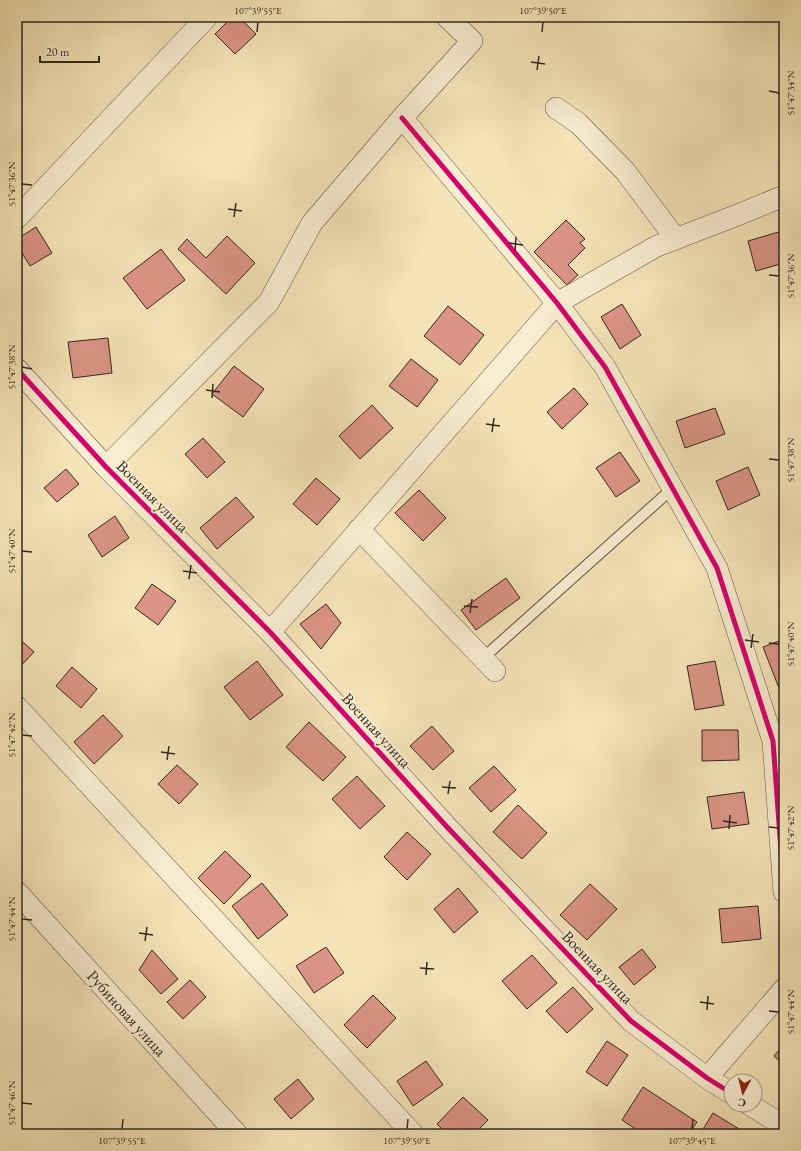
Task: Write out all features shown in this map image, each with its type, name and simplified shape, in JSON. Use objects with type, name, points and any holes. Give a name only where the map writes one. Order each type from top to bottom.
[{"type":"street","points":[[17,218],[207,17]]},
{"type":"street","points":[[106,467],[269,302],[312,223],[402,118],[472,41],[447,17]]},
{"type":"street","points":[[556,108],[578,123],[625,172],[676,239]]},
{"type":"street","points":[[402,118],[557,303],[605,367],[717,568],[773,741],[784,892]]},
{"type":"street","points":[[270,632],[557,303],[657,246],[784,196]]},
{"type":"street","name":"Военная улица","points":[[17,369],[106,467],[270,632],[448,828],[631,1021],[707,1078],[723,1088]]},
{"type":"street","points":[[359,529],[489,664]]},
{"type":"street","points":[[17,707],[413,1134]]},
{"type":"street","name":"Рубиновая улица","points":[[17,892],[237,1134]]},
{"type":"street","points":[[707,1078],[784,989]]},
{"type":"street","points":[[763,1113],[784,1126]]},
{"type":"lane","points":[[489,664],[672,488]]},
{"type":"building","points":[[232,17],[239,17],[256,34],[235,54],[215,34]]},
{"type":"building","points":[[566,220],[585,239],[580,243],[585,248],[568,265],[578,275],[567,285],[534,252]]},
{"type":"building","points":[[36,227],[52,253],[30,266],[17,245],[17,239]]},
{"type":"building","points":[[782,231],[784,238],[784,263],[756,271],[748,241]]},
{"type":"building","points":[[227,236],[255,263],[226,294],[178,249],[187,239],[206,258]]},
{"type":"building","points":[[161,249],[185,280],[147,309],[123,278]]},
{"type":"building","points":[[622,304],[641,335],[620,349],[601,317]]},
{"type":"building","points":[[448,306],[484,335],[460,365],[424,336]]},
{"type":"building","points":[[108,338],[112,373],[73,378],[68,342]]},
{"type":"building","points":[[411,359],[438,380],[417,407],[389,386]]},
{"type":"building","points":[[234,366],[264,389],[243,417],[212,394]]},
{"type":"building","points":[[574,388],[588,404],[562,429],[547,412]]},
{"type":"building","points":[[372,405],[393,428],[360,459],[339,436]]},
{"type":"building","points":[[715,408],[725,434],[685,448],[676,421]]},
{"type":"building","points":[[203,438],[225,462],[207,478],[185,454]]},
{"type":"building","points":[[620,452],[640,481],[616,497],[596,468]]},
{"type":"building","points":[[748,467],[760,495],[728,510],[716,481]]},
{"type":"building","points":[[66,469],[79,484],[57,502],[44,488]]},
{"type":"building","points":[[316,478],[340,499],[317,525],[293,504]]},
{"type":"building","points":[[419,490],[446,518],[423,541],[395,513]]},
{"type":"building","points":[[236,497],[254,517],[217,549],[200,528]]},
{"type":"building","points":[[115,516],[129,538],[102,557],[88,535]]},
{"type":"building","points":[[506,578],[520,598],[476,630],[461,610]]},
{"type":"building","points":[[152,584],[176,601],[158,625],[135,608]]},
{"type":"building","points":[[326,604],[341,623],[321,649],[300,624]]},
{"type":"building","points":[[17,637],[34,652],[17,670]]},
{"type":"building","points":[[784,639],[784,695],[782,696],[763,647]]},
{"type":"building","points":[[257,661],[283,695],[250,720],[224,687]]},
{"type":"building","points":[[715,661],[724,705],[695,710],[687,666]]},
{"type":"building","points":[[72,667],[97,689],[81,708],[56,686]]},
{"type":"building","points":[[103,715],[123,736],[94,764],[74,742]]},
{"type":"building","points":[[309,722],[346,757],[323,781],[286,747]]},
{"type":"building","points":[[432,726],[454,751],[433,770],[410,746]]},
{"type":"building","points":[[702,730],[738,730],[739,760],[702,761]]},
{"type":"building","points":[[177,765],[198,784],[179,804],[158,784]]},
{"type":"building","points":[[494,766],[516,790],[491,812],[469,788]]},
{"type":"building","points":[[357,776],[385,806],[360,829],[332,799]]},
{"type":"building","points":[[744,792],[749,824],[712,829],[707,797]]},
{"type":"building","points":[[518,805],[547,833],[522,859],[493,832]]},
{"type":"building","points":[[407,832],[431,854],[407,880],[384,857]]},
{"type":"building","points":[[225,851],[251,876],[224,904],[198,878]]},
{"type":"building","points":[[262,883],[288,915],[258,939],[232,906]]},
{"type":"building","points":[[590,884],[617,909],[587,940],[560,915]]},
{"type":"building","points":[[458,888],[478,912],[454,933],[434,909]]},
{"type":"building","points":[[758,906],[761,939],[722,943],[719,909]]},
{"type":"building","points":[[326,947],[344,973],[314,993],[296,966]]},
{"type":"building","points":[[642,949],[656,967],[634,985],[619,967]]},
{"type":"building","points":[[152,950],[178,979],[161,994],[139,970]]},
{"type":"building","points":[[532,955],[557,983],[527,1009],[502,981]]},
{"type":"building","points":[[190,980],[206,997],[183,1019],[167,1002]]},
{"type":"building","points":[[573,987],[593,1009],[567,1033],[546,1011]]},
{"type":"building","points":[[373,995],[396,1018],[367,1048],[344,1025]]},
{"type":"building","points":[[607,1041],[628,1055],[607,1086],[586,1072]]},
{"type":"building","points":[[784,1044],[784,1065],[774,1056]]},
{"type":"building","points":[[426,1061],[443,1085],[413,1106],[397,1081]]},
{"type":"building","points":[[298,1079],[314,1099],[291,1119],[274,1099]]},
{"type":"building","points":[[643,1087],[697,1122],[689,1134],[643,1134],[622,1120]]},
{"type":"building","points":[[463,1097],[488,1120],[474,1134],[447,1134],[437,1124]]},
{"type":"building","points":[[713,1113],[747,1134],[700,1134]]},
{"type":"cycle path","points":[[402,118],[557,303],[605,367],[717,568],[773,741],[784,892]]},
{"type":"cycle path","points":[[17,369],[106,467],[270,632],[448,828],[631,1021],[707,1078],[723,1088]]}]
